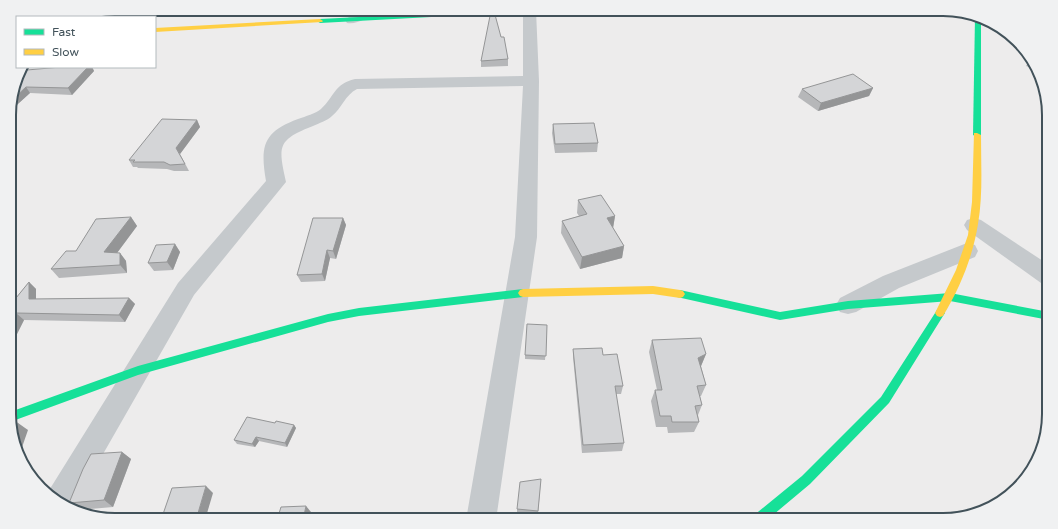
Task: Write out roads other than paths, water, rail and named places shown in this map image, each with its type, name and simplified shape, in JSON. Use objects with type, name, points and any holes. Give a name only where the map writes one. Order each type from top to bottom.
[{"type":"street","points":[[352,20],[358,16]]},
{"type":"street","points":[[156,30],[426,16]]},
{"type":"street","points":[[483,513],[516,293],[526,237],[530,176],[531,81],[536,16]]},
{"type":"street","points":[[766,513],[806,480],[885,400],[950,297],[967,251],[974,225],[977,160],[978,23]]},
{"type":"street","points":[[61,497],[138,372],[186,289],[276,182],[271,160],[271,147],[278,135],[289,128],[318,117],[327,111],[343,89],[355,84],[531,81]]},
{"type":"street","points":[[974,225],[1042,272]]},
{"type":"street","points":[[848,305],[891,282],[967,251]]},
{"type":"street","points":[[16,415],[138,372],[328,318],[359,312],[516,293],[653,290],[671,292],[780,316],[848,305],[950,297],[1042,315]]}]
